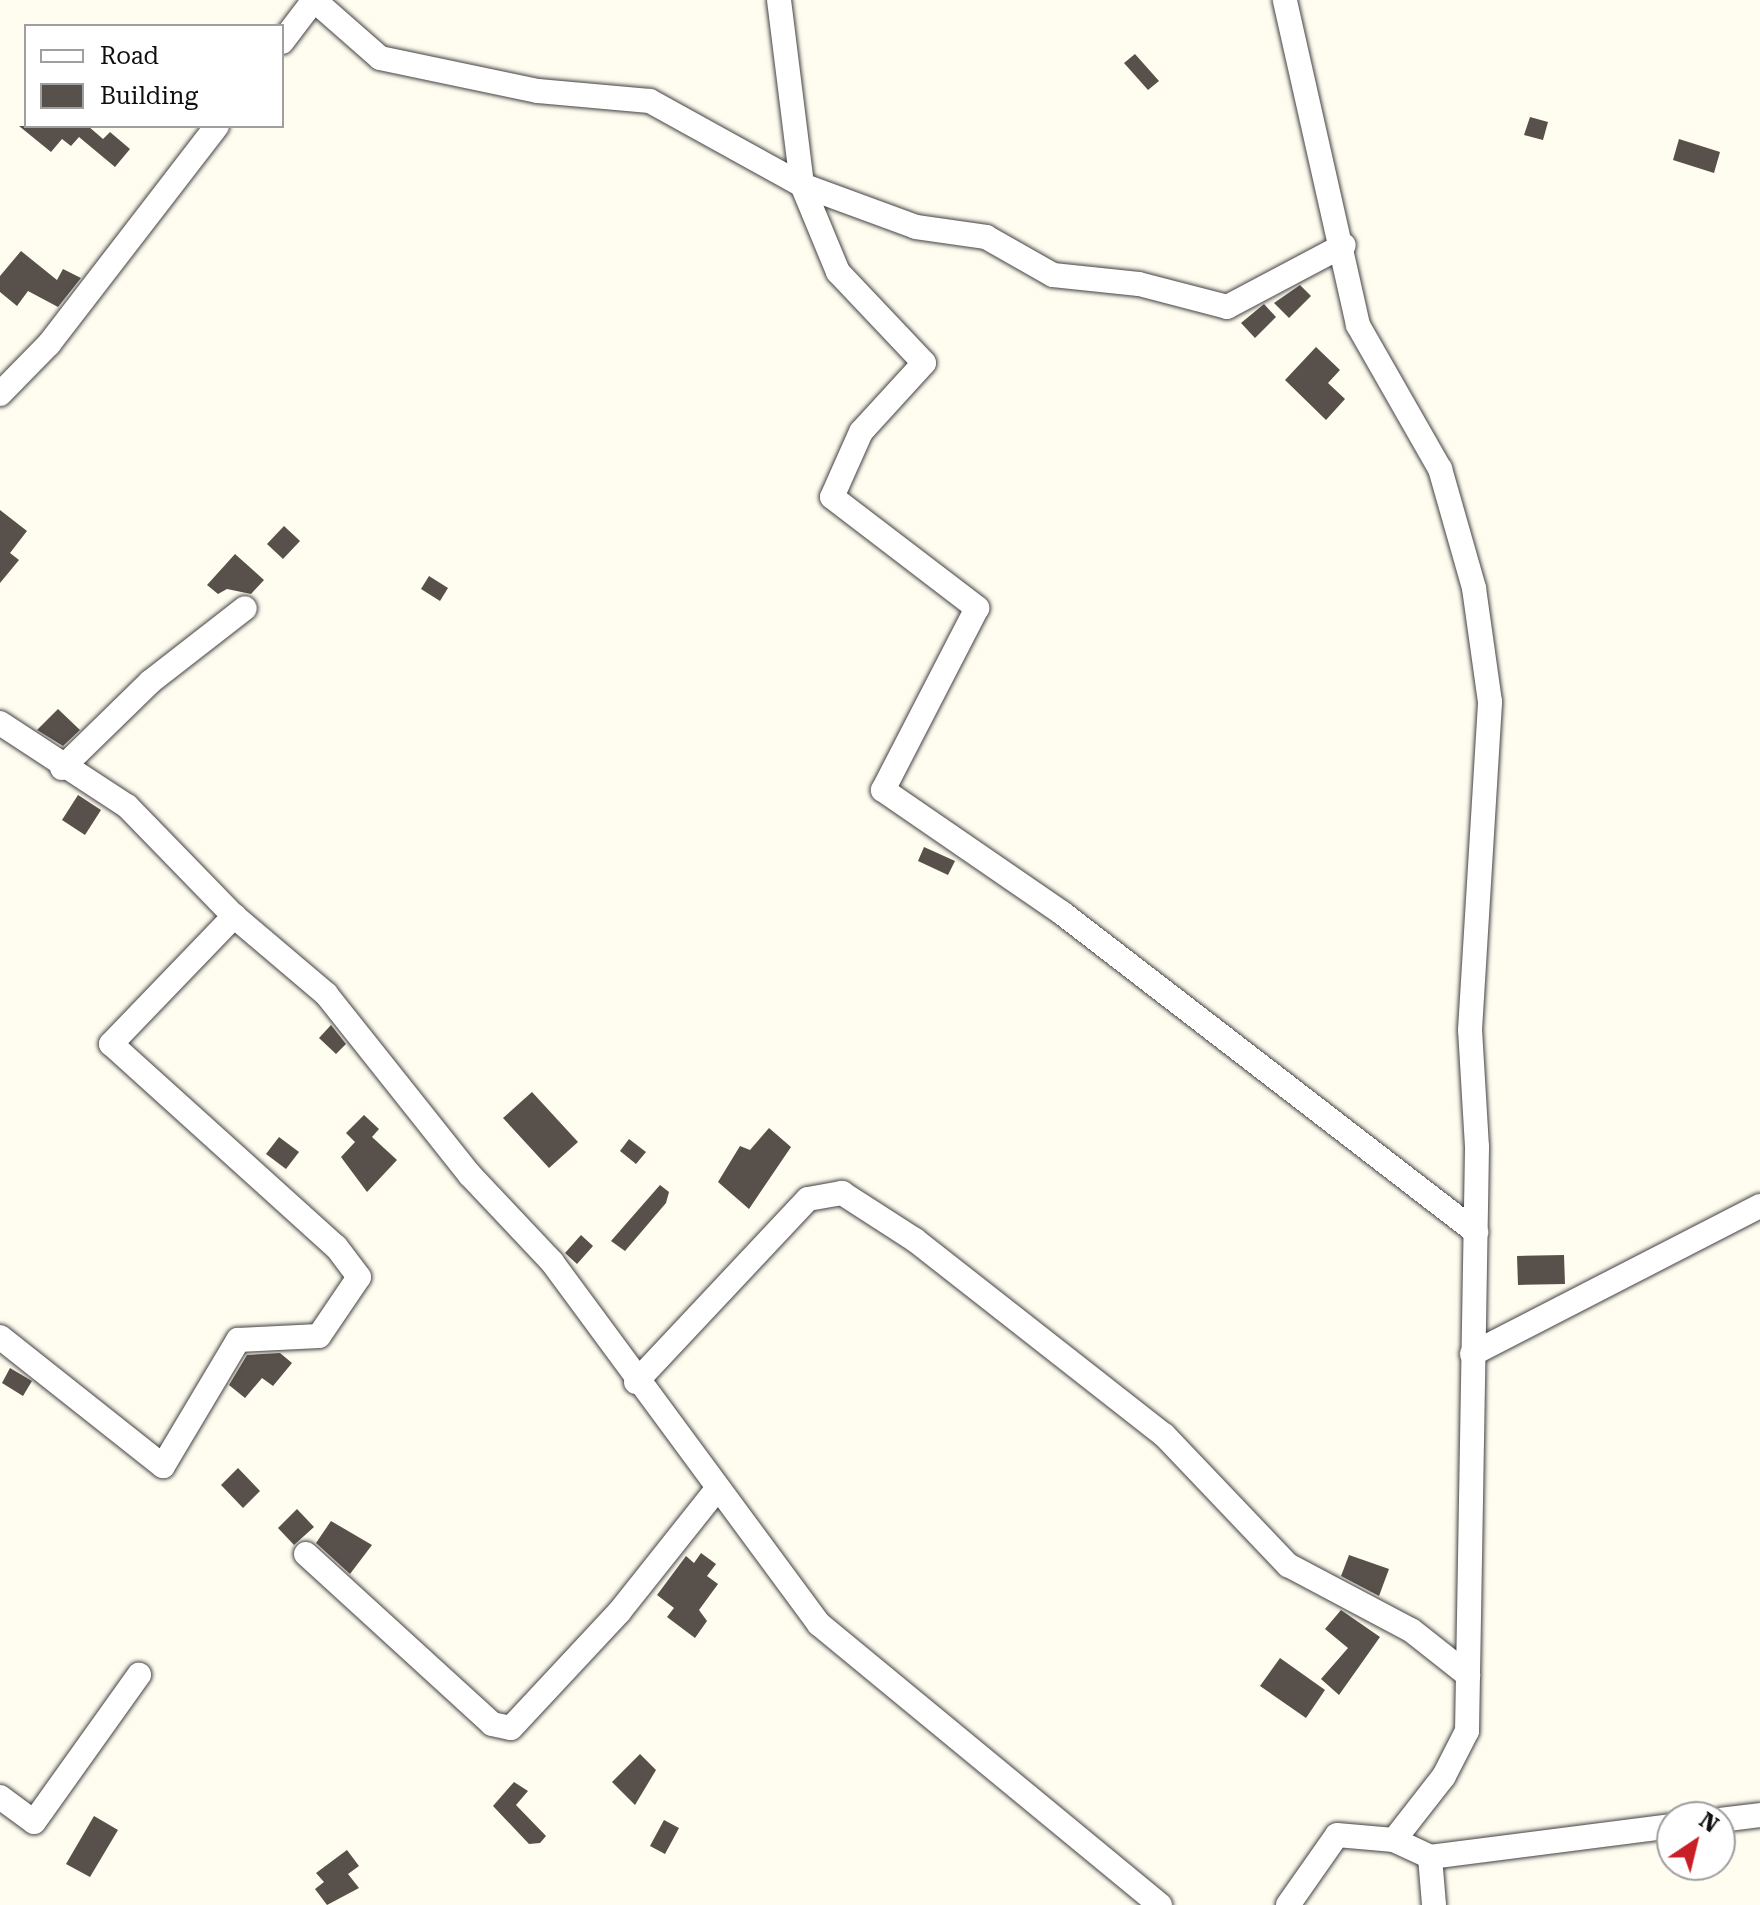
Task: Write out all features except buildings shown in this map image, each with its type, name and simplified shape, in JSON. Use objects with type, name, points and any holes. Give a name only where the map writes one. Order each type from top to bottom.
[{"type":"street","points":[[284,39],[314,0],[380,58],[538,91],[650,101],[802,185],[916,227],[986,237],[1053,275],[1139,284],[1227,307],[1344,245]]},
{"type":"street","points":[[779,0],[802,185],[838,272],[924,363],[861,432],[832,497],[977,608],[883,790],[1062,913],[1476,1232]]},
{"type":"street","points":[[1285,0],[1344,245],[1358,325],[1440,469],[1474,588],[1490,702],[1470,1030],[1476,1232],[1467,1731],[1444,1776],[1394,1840]]},
{"type":"street","points":[[0,394],[49,344],[215,128]]},
{"type":"street","points":[[62,768],[150,682],[245,608]]},
{"type":"street","points":[[0,723],[168,840],[234,916],[326,994],[470,1175],[552,1262],[636,1382],[819,1624],[1160,1905]]},
{"type":"street","points":[[0,1337],[163,1466],[238,1340],[319,1336],[359,1277],[304,1216],[111,1044],[234,916]]},
{"type":"street","points":[[636,1382],[808,1199],[842,1193],[915,1240],[1164,1435],[1288,1565],[1411,1630],[1468,1675]]},
{"type":"street","points":[[1472,1354],[1760,1206]]},
{"type":"street","points":[[306,1554],[492,1724],[511,1728],[620,1611],[717,1489]]},
{"type":"street","points":[[0,1797],[34,1822],[139,1675]]},
{"type":"street","points":[[1736,1818],[1760,1815]]},
{"type":"street","points":[[1288,1905],[1337,1835],[1394,1840],[1430,1857],[1656,1828]]},
{"type":"street","points":[[1430,1857],[1434,1905]]}]
